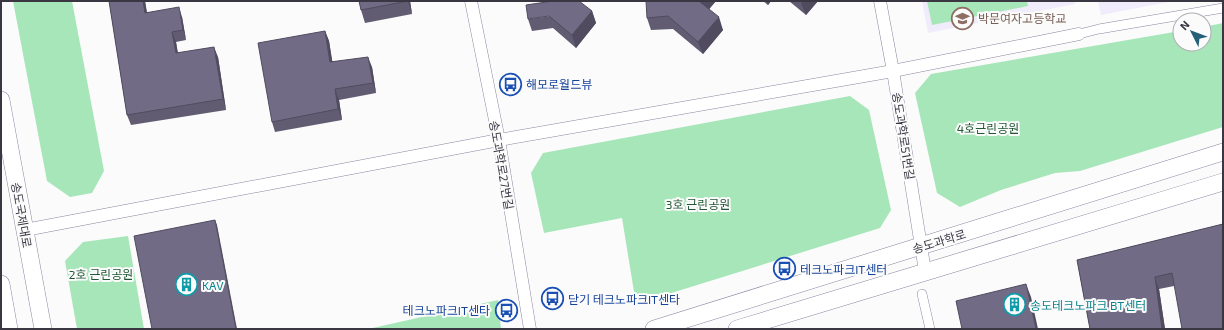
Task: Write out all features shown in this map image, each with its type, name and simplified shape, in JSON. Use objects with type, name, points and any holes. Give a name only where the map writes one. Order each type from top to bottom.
[{"type":"main road","name":"송도국제대로","points":[[1,100],[43,329]]},
{"type":"main road","name":"송도과학로","points":[[654,329],[1223,152]]},
{"type":"main road","name":"송도과학로","points":[[738,329],[925,271],[1223,182]]},
{"type":"main road","points":[[1,284],[9,329]]},
{"type":"street","name":"송도과학로27번길","points":[[471,1],[499,140],[530,329]]},
{"type":"street","name":"송도과학로51번길","points":[[880,1],[894,71],[925,271]]},
{"type":"street","points":[[25,230],[499,140],[894,71],[1099,29],[1223,8]]},
{"type":"street","points":[[922,294],[930,329]]},
{"type":"shaded area","name":"박문여자고등학교","points":[[922,1],[1075,1],[1075,4],[928,33]]},
{"type":"shaded area","points":[[1098,1],[1174,1],[1101,15]]},
{"type":"green space","points":[[13,1],[72,1],[104,171],[92,193],[70,197],[47,181]]},
{"type":"green space","points":[[927,1],[1027,1],[1028,6],[932,25]]},
{"type":"green space","name":"4호근린공원","points":[[1223,23],[1223,127],[1080,171],[1055,173],[1001,190],[960,207],[937,193],[915,93],[931,74],[1172,32],[1172,52],[1212,52],[1212,25]]},
{"type":"green space","name":"3호 근린공원","points":[[850,96],[869,110],[891,210],[880,228],[636,304],[622,218],[544,233],[531,173],[543,153]]},
{"type":"green space","name":"2호 근린공원","points":[[128,236],[144,329],[77,329],[65,261],[83,242]]},
{"type":"green space","points":[[498,300],[501,329],[368,329]]},
{"type":"building","points":[[109,1],[143,1],[145,13],[179,7],[183,30],[172,32],[176,53],[214,47],[223,99],[127,115]]},
{"type":"building","points":[[359,1],[408,1],[361,10]]},
{"type":"building","points":[[553,1],[579,1],[592,11],[572,35],[549,16],[528,19],[526,5]]},
{"type":"building","points":[[646,1],[701,1],[700,2],[719,17],[698,42],[668,16],[647,18]]},
{"type":"building","points":[[325,31],[330,62],[368,57],[373,83],[335,89],[338,109],[272,122],[258,43]]},
{"type":"building","name":"KAV","points":[[215,220],[236,329],[152,329],[134,236]]},
{"type":"building","points":[[1223,224],[1223,329],[1182,329],[1172,273],[1155,277],[1162,329],[1090,329],[1077,260]]},
{"type":"building","name":"송도테크노파크 BT센터","points":[[1026,284],[1036,329],[962,329],[956,301]]},
{"type":"place","name":"박문여자고등학교","points":[[963,18]]},
{"type":"place","name":"해모로월드뷰","points":[[511,84]]},
{"type":"place","name":"테크노파크IT센터","points":[[785,269]]},
{"type":"place","name":"KAV","points":[[186,285]]},
{"type":"place","name":"닫기 테크노파크IT센타","points":[[553,299]]},
{"type":"place","name":"송도테크노파크 BT센터","points":[[1014,305]]},
{"type":"place","name":"테크노파크IT센타","points":[[506,310]]}]
